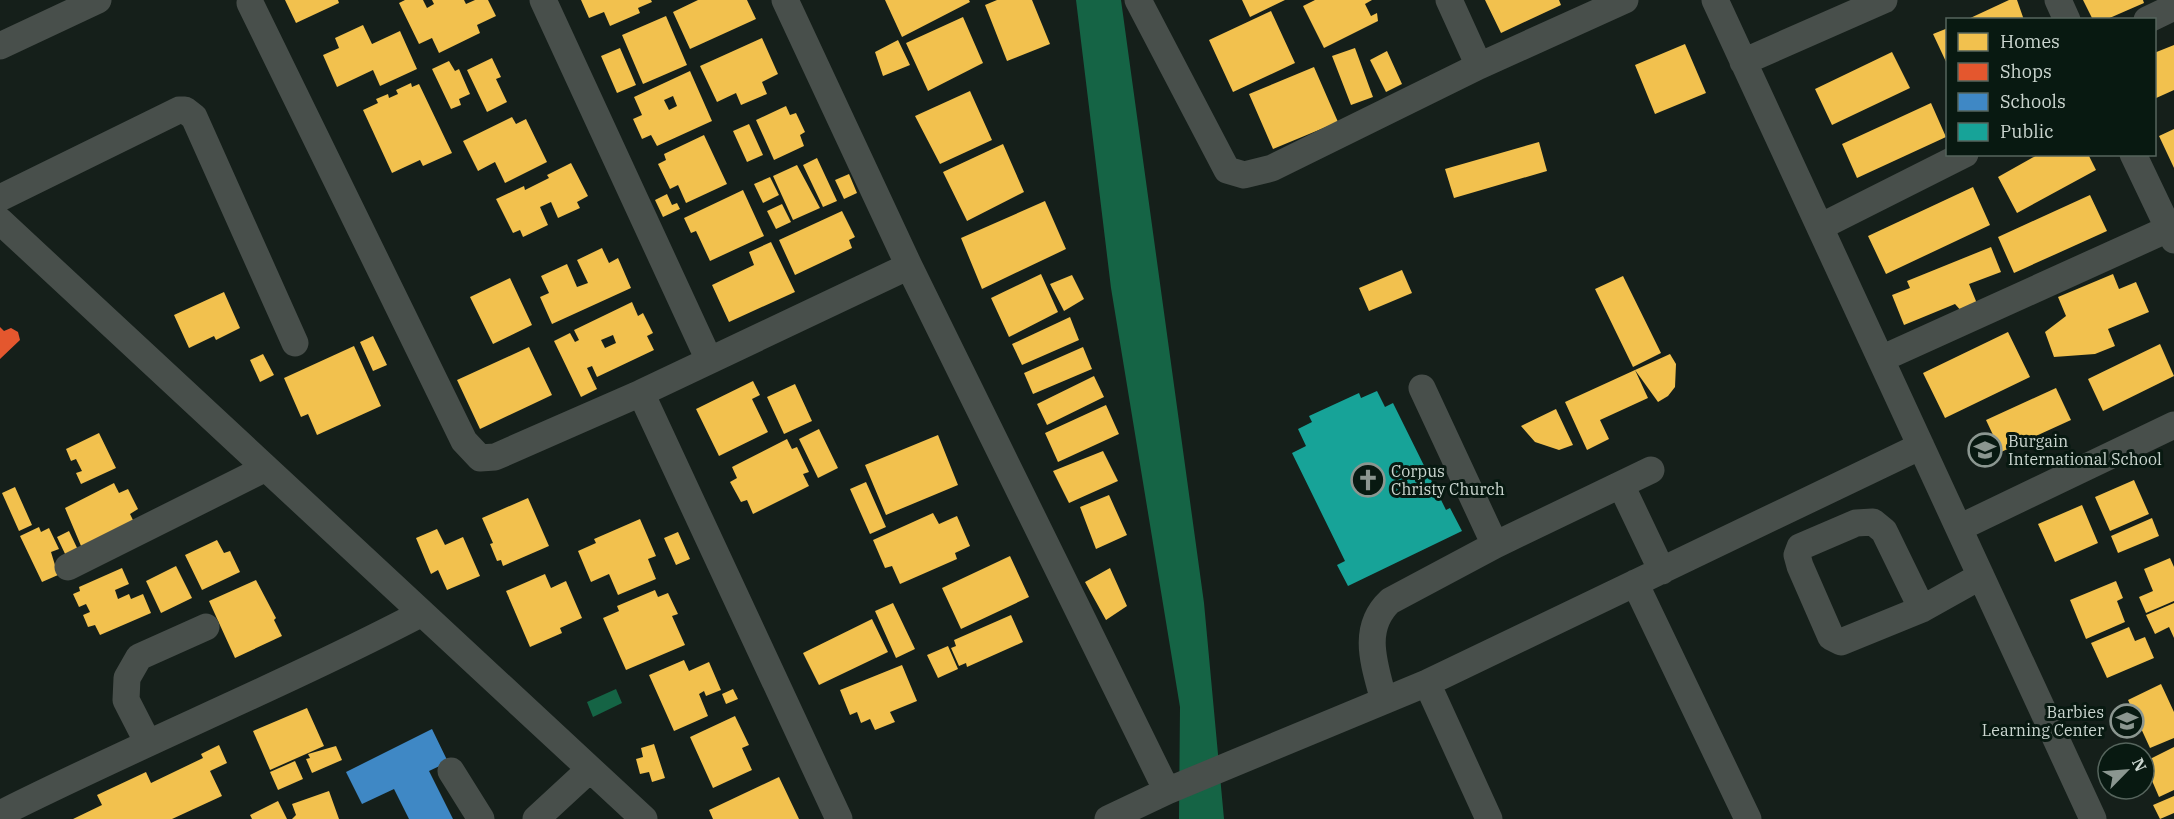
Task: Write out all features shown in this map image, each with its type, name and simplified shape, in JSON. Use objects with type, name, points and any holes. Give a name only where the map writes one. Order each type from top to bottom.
[{"type":"street","points":[[0,46],[98,0]]},
{"type":"street","points":[[543,0],[709,360]]},
{"type":"street","points":[[785,0],[909,266],[1170,790]]},
{"type":"street","points":[[1138,0],[1227,170],[1244,175],[1272,168],[1479,66],[1625,0]]},
{"type":"street","points":[[1449,0],[1479,66]]},
{"type":"street","points":[[1715,0],[2093,819]]},
{"type":"street","points":[[1743,62],[1884,0]]},
{"type":"street","points":[[2058,0],[2066,18]]},
{"type":"street","points":[[250,3],[472,452],[480,458],[495,457],[641,393],[909,266]]},
{"type":"street","points":[[2151,18],[2174,7]]},
{"type":"street","points":[[0,198],[152,122],[178,110],[185,110],[194,117],[295,343]]},
{"type":"street","points":[[1820,227],[1961,156]]},
{"type":"street","points":[[1881,359],[2172,230],[2134,156]]},
{"type":"street","points":[[0,221],[644,819]]},
{"type":"street","points":[[1422,388],[1495,545]]},
{"type":"street","points":[[641,393],[839,819]]},
{"type":"street","points":[[1959,528],[2174,425]]},
{"type":"street","points":[[1123,816],[1170,790],[1427,683],[1921,446]]},
{"type":"street","points":[[68,567],[266,468]]},
{"type":"street","points":[[1384,701],[1370,648],[1379,612],[1390,601],[1495,545],[1651,470]]},
{"type":"street","points":[[1621,484],[1662,571]]},
{"type":"street","points":[[1922,609],[1884,531],[1874,522],[1856,523],[1800,547],[1797,555],[1800,566],[1831,637],[1837,641],[1848,641],[1922,609],[1981,576]]},
{"type":"street","points":[[1635,583],[1748,819]]},
{"type":"street","points":[[0,814],[358,646],[422,613]]},
{"type":"street","points":[[148,743],[126,700],[127,678],[139,657],[206,627]]},
{"type":"street","points":[[1427,683],[1489,819]]},
{"type":"street","points":[[536,819],[590,769]]},
{"type":"street","points":[[451,771],[481,819]]},
{"type":"shaded area","points":[[1076,0],[1121,0],[1204,603],[1224,819],[1179,819],[1180,707],[1111,288]]},
{"type":"shaded area","points":[[616,689],[622,703],[593,717],[587,702]]},
{"type":"building: Homes","points":[[285,0],[338,0],[339,3],[296,23]]},
{"type":"building: Homes","points":[[405,0],[423,0],[427,8],[434,4],[432,0],[464,0],[466,4],[475,0],[488,0],[496,16],[477,25],[480,33],[439,53],[432,38],[419,44],[399,3]]},
{"type":"building: Homes","points":[[581,0],[651,0],[652,2],[638,8],[640,13],[610,26],[604,12],[589,18]]},
{"type":"building: Homes","points":[[698,0],[747,0],[756,19],[690,49],[673,12]]},
{"type":"building: Homes","points":[[885,0],[969,0],[970,2],[902,37]]},
{"type":"building: Homes","points":[[997,0],[1032,0],[1050,44],[1007,61],[985,5]]},
{"type":"building: Homes","points":[[1242,0],[1285,0],[1250,17]]},
{"type":"building: Homes","points":[[1315,0],[1372,0],[1365,4],[1371,16],[1377,13],[1378,21],[1324,48],[1303,6]]},
{"type":"building: Homes","points":[[1485,0],[1559,0],[1561,5],[1501,33]]},
{"type":"building: Homes","points":[[2009,0],[2017,0],[2023,18],[1970,18]]},
{"type":"building: Homes","points":[[2083,0],[2143,0],[2144,3],[2110,18],[2092,18]]},
{"type":"building: Homes","points":[[1271,11],[1295,63],[1233,92],[1209,40]]},
{"type":"building: Homes","points":[[666,16],[687,65],[643,84],[622,35]]},
{"type":"building: Homes","points":[[963,17],[983,63],[928,91],[906,43]]},
{"type":"building: Homes","points":[[363,25],[372,44],[400,31],[417,69],[380,86],[373,70],[337,87],[323,55],[339,48],[335,38]]},
{"type":"building: Homes","points":[[1946,29],[1946,62],[1933,34]]},
{"type":"building: Homes","points":[[762,38],[778,74],[762,82],[767,94],[741,105],[736,93],[717,102],[700,66]]},
{"type":"building: Homes","points":[[898,40],[910,65],[883,76],[875,52]]},
{"type":"building: Homes","points":[[1685,44],[1706,93],[1655,114],[1635,65]]},
{"type":"building: Homes","points":[[2174,45],[2174,90],[2156,98],[2156,52]]},
{"type":"building: Homes","points":[[620,48],[636,85],[617,93],[601,56]]},
{"type":"building: Homes","points":[[1355,48],[1373,97],[1351,105],[1332,56]]},
{"type":"building: Homes","points":[[1387,51],[1402,84],[1386,92],[1370,60]]},
{"type":"building: Homes","points":[[1892,52],[1910,88],[1832,125],[1815,89]]},
{"type":"building: Homes","points":[[492,58],[501,77],[496,79],[507,102],[487,112],[467,70]]},
{"type":"building: Homes","points":[[449,61],[455,71],[459,69],[470,94],[459,99],[461,105],[451,109],[432,69]]},
{"type":"building: Homes","points":[[1314,67],[1338,122],[1273,149],[1249,94]]},
{"type":"building: Homes","points":[[690,71],[712,121],[657,146],[651,135],[642,139],[633,119],[642,115],[634,97]],"holes":[[[673,96],[677,106],[669,110],[664,100]]]},
{"type":"building: Homes","points":[[411,83],[412,87],[419,84],[452,153],[423,166],[420,160],[392,173],[363,110],[378,103],[376,99],[388,94],[389,98],[398,94],[396,90]]},
{"type":"building: Homes","points":[[970,91],[992,140],[940,164],[915,116]]},
{"type":"building: Homes","points":[[1931,103],[1946,137],[1857,178],[1842,144]]},
{"type":"building: Homes","points":[[786,106],[790,115],[796,113],[805,132],[800,135],[804,146],[774,160],[756,120]]},
{"type":"building: Homes","points":[[512,117],[516,124],[526,119],[547,162],[505,183],[495,162],[478,171],[463,141]]},
{"type":"building: Homes","points":[[749,124],[763,155],[747,162],[733,131]]},
{"type":"building: Homes","points":[[2174,129],[2174,168],[2159,136]]},
{"type":"building: Homes","points":[[704,135],[727,184],[686,203],[678,185],[670,189],[658,164],[666,160],[664,154]]},
{"type":"building: Homes","points":[[1539,142],[1547,171],[1454,198],[1445,169]]},
{"type":"building: Homes","points":[[1003,144],[1024,192],[967,221],[943,172]]},
{"type":"building: Homes","points":[[2035,156],[2089,156],[2096,170],[2017,213],[1998,177]]},
{"type":"building: Homes","points":[[817,158],[837,201],[823,207],[803,165]]},
{"type":"building: Homes","points":[[571,163],[588,196],[577,202],[580,208],[558,218],[551,202],[540,207],[548,225],[523,237],[520,230],[513,233],[496,199],[524,186],[525,190]]},
{"type":"building: Homes","points":[[797,165],[820,208],[793,220],[773,176]]},
{"type":"building: Homes","points":[[849,174],[857,193],[844,199],[835,180]]},
{"type":"building: Homes","points":[[770,177],[779,195],[763,203],[754,184]]},
{"type":"building: Homes","points":[[1973,187],[1990,225],[1886,274],[1868,236]]},
{"type":"building: Homes","points":[[743,190],[764,236],[710,261],[696,231],[691,233],[684,218]]},
{"type":"building: Homes","points":[[667,194],[672,205],[677,203],[680,209],[663,217],[655,200]]},
{"type":"building: Homes","points":[[2090,195],[2107,231],[2014,273],[1998,237]]},
{"type":"building: Homes","points":[[1045,201],[1066,249],[982,289],[961,238]]},
{"type":"building: Homes","points":[[782,204],[791,222],[776,229],[767,211]]},
{"type":"building: Homes","points":[[842,211],[855,237],[849,240],[852,248],[795,275],[779,240]]},
{"type":"building: Homes","points":[[771,242],[795,292],[729,322],[712,285],[754,265],[749,252]]},
{"type":"building: Homes","points":[[1991,247],[2001,272],[1969,284],[1978,306],[1963,313],[1955,304],[1904,325],[1892,295],[1910,288],[1907,281]]},
{"type":"building: Homes","points":[[602,248],[609,263],[618,258],[631,288],[552,324],[540,297],[549,293],[541,276],[567,264],[577,287],[588,283],[577,260]]},
{"type":"building: Homes","points":[[1402,270],[1412,293],[1369,311],[1359,288]]},
{"type":"building: Homes","points":[[1041,274],[1058,312],[1009,337],[991,298]]},
{"type":"building: Homes","points":[[2113,274],[2119,289],[2136,282],[2149,312],[2108,329],[2115,346],[2095,354],[2054,357],[2045,332],[2066,316],[2058,297]]},
{"type":"building: Homes","points":[[1072,275],[1084,299],[1064,311],[1050,284]]},
{"type":"building: Homes","points":[[1623,276],[1661,353],[1633,367],[1595,289]]},
{"type":"building: Homes","points":[[510,278],[532,325],[493,344],[470,297]]},
{"type":"building: Homes","points":[[224,292],[240,328],[216,340],[214,336],[189,348],[174,315]]},
{"type":"building: Homes","points":[[632,302],[638,316],[643,313],[653,333],[647,336],[654,350],[597,377],[592,366],[587,368],[597,389],[581,397],[554,341],[570,333],[575,342],[579,340],[574,330]],"holes":[[[613,335],[616,343],[605,348],[601,340]]]},
{"type":"building: Homes","points":[[1070,317],[1079,340],[1022,365],[1012,344]]},
{"type":"building: Homes","points":[[2008,332],[2030,377],[1945,418],[1923,373]]},
{"type":"building: Homes","points":[[373,336],[387,365],[373,371],[360,342]]},
{"type":"building: Homes","points":[[2160,344],[2174,376],[2103,411],[2088,379]]},
{"type":"building: Homes","points":[[354,346],[381,406],[317,435],[308,414],[301,417],[284,378]]},
{"type":"building: Homes","points":[[529,347],[552,395],[480,429],[457,380]]},
{"type":"building: Homes","points":[[1083,347],[1092,369],[1033,394],[1024,373]]},
{"type":"building: Homes","points":[[263,354],[274,375],[260,382],[250,360]]},
{"type":"building: Homes","points":[[1670,354],[1676,364],[1675,387],[1668,396],[1658,402],[1635,370]]},
{"type":"building: Homes","points":[[1635,370],[1648,398],[1600,420],[1609,439],[1587,450],[1565,402]]},
{"type":"building: Homes","points":[[1094,376],[1104,397],[1047,425],[1037,404]]},
{"type":"building: Homes","points":[[753,381],[760,395],[752,399],[768,432],[719,456],[696,409]]},
{"type":"building: Homes","points":[[795,384],[812,421],[784,434],[767,397]]},
{"type":"building: Homes","points":[[2056,388],[2071,420],[2001,452],[1986,420]]},
{"type":"building: Homes","points":[[1106,405],[1119,434],[1058,462],[1045,433]]},
{"type":"building: Homes","points":[[1556,409],[1573,445],[1559,450],[1535,442],[1521,426]]},
{"type":"building: Homes","points":[[819,429],[838,468],[818,478],[799,439]]},
{"type":"building: Homes","points":[[99,433],[116,468],[81,484],[76,473],[82,471],[76,459],[71,461],[66,449]]},
{"type":"building: Homes","points":[[938,435],[958,485],[886,515],[865,465]]},
{"type":"building: Homes","points":[[787,439],[792,449],[797,447],[809,472],[803,474],[809,486],[753,514],[747,500],[741,502],[730,482],[737,478],[732,467]]},
{"type":"building: Homes","points":[[1103,451],[1118,481],[1069,503],[1053,471]]},
{"type":"building: Homes","points":[[2134,480],[2149,514],[2110,531],[2095,497]]},
{"type":"building: Homes","points":[[866,482],[886,527],[870,534],[850,489]]},
{"type":"building: Homes","points":[[114,483],[119,493],[128,489],[138,509],[130,514],[136,526],[84,553],[65,508]]},
{"type":"building: Homes","points":[[15,487],[32,525],[19,531],[2,493]]},
{"type":"building: Homes","points":[[1109,495],[1127,535],[1096,549],[1080,507]]},
{"type":"building: Homes","points":[[528,498],[549,546],[503,566],[501,560],[497,561],[490,544],[493,543],[482,518]]},
{"type":"building: Homes","points":[[2082,505],[2098,543],[2055,562],[2038,524]]},
{"type":"building: Homes","points":[[933,513],[939,524],[957,516],[970,546],[955,553],[957,559],[900,584],[892,566],[885,568],[873,540]]},
{"type":"building: Homes","points":[[2152,518],[2159,536],[2118,553],[2111,536]]},
{"type":"building: Homes","points":[[640,519],[656,556],[648,559],[656,579],[618,595],[609,574],[591,582],[578,551],[596,543],[594,539]]},
{"type":"building: Homes","points":[[39,527],[41,532],[49,528],[59,549],[51,552],[58,575],[42,582],[20,536]]},
{"type":"building: Homes","points":[[437,529],[445,545],[463,537],[480,576],[447,590],[438,570],[431,574],[416,538]]},
{"type":"building: Homes","points":[[69,531],[79,552],[67,558],[57,537]]},
{"type":"building: Homes","points":[[678,532],[690,559],[676,565],[664,538]]},
{"type":"building: Homes","points":[[217,540],[224,553],[230,551],[240,572],[202,590],[185,555]]},
{"type":"building: Homes","points":[[1010,556],[1029,597],[961,629],[942,588]]},
{"type":"building: Homes","points":[[2170,558],[2174,567],[2174,601],[2146,613],[2139,597],[2153,591],[2144,569]]},
{"type":"building: Homes","points":[[176,566],[192,598],[161,613],[146,581]]},
{"type":"building: Homes","points":[[122,568],[129,584],[115,590],[118,599],[129,594],[131,599],[143,594],[151,613],[100,635],[95,625],[88,627],[83,615],[90,612],[86,604],[79,607],[73,594],[80,591],[79,587]]},
{"type":"building: Homes","points":[[1110,568],[1127,606],[1106,620],[1085,582]]},
{"type":"building: Homes","points":[[545,574],[551,588],[566,581],[582,618],[560,628],[562,633],[530,647],[506,591]]},
{"type":"building: Homes","points":[[256,580],[276,618],[274,620],[282,636],[235,658],[209,601]]},
{"type":"building: Homes","points":[[2116,581],[2123,598],[2117,601],[2125,622],[2086,639],[2070,600]]},
{"type":"building: Homes","points":[[655,590],[658,597],[668,593],[678,614],[672,616],[685,645],[626,670],[603,618],[619,611],[617,606]]},
{"type":"building: Homes","points":[[893,603],[915,649],[896,658],[875,611]]},
{"type":"building: Homes","points":[[2174,603],[2174,638],[2169,627],[2155,634],[2146,615]]},
{"type":"building: Homes","points":[[1011,615],[1023,642],[967,667],[966,663],[959,666],[951,648],[956,646],[954,640]]},
{"type":"building: Homes","points":[[872,619],[888,652],[819,685],[803,653]]},
{"type":"building: Homes","points":[[2129,627],[2135,641],[2145,637],[2154,658],[2107,678],[2091,643]]},
{"type":"building: Homes","points":[[948,646],[958,669],[938,678],[927,655]]},
{"type":"building: Homes","points":[[684,660],[689,671],[709,662],[721,690],[706,696],[704,691],[699,694],[708,716],[674,731],[649,675]]},
{"type":"building: Homes","points":[[902,665],[917,701],[890,712],[895,722],[875,730],[870,719],[861,723],[857,712],[850,715],[840,690]]},
{"type":"building: Homes","points":[[2161,684],[2174,712],[2174,738],[2156,746],[2156,741],[2147,741],[2128,700]]},
{"type":"building: Homes","points":[[733,689],[738,699],[726,704],[722,694]]},
{"type":"building: Homes","points":[[307,708],[324,746],[270,770],[253,731]]},
{"type":"building: Homes","points":[[735,716],[749,745],[742,748],[752,770],[713,788],[690,737]]},
{"type":"building: Homes","points":[[654,744],[665,778],[652,782],[649,772],[640,774],[636,759],[643,757],[641,748]]},
{"type":"building: Homes","points":[[219,745],[227,763],[210,771],[222,796],[172,819],[73,819],[102,805],[97,795],[146,772],[151,783],[203,758],[201,754]]},
{"type":"building: Homes","points":[[336,746],[342,760],[312,773],[306,759],[310,758],[308,754]]},
{"type":"building: Homes","points":[[2174,747],[2174,790],[2159,797],[2156,790],[2156,756]]},
{"type":"building: Homes","points":[[295,761],[303,779],[278,790],[270,772]]},
{"type":"building: Homes","points":[[779,777],[799,819],[713,819],[709,810]]},
{"type":"building: Homes","points":[[329,791],[339,819],[292,819],[296,815],[292,804]]},
{"type":"building: Homes","points":[[2174,796],[2174,813],[2160,819],[2153,805]]},
{"type":"building: Homes","points":[[278,801],[287,819],[252,819],[250,815]]},
{"type":"building: Shops","points":[[0,327],[4,331],[11,328],[18,332],[20,340],[0,359]]},
{"type":"building: Schools","points":[[432,729],[448,762],[429,771],[453,819],[409,819],[394,789],[362,804],[346,772]]},
{"type":"building: Public","name":"Corpus Christy Church","points":[[1377,391],[1385,407],[1393,403],[1446,510],[1450,508],[1462,531],[1348,586],[1337,565],[1345,561],[1292,453],[1306,446],[1298,429],[1312,422],[1309,416],[1359,393],[1361,398]]},
{"type":"place","name":"Burgain International School","points":[[1985,450]]},
{"type":"place","name":"Corpus Christy Church","points":[[1368,480]]},
{"type":"place","name":"Barbies Learning Center","points":[[2127,721]]}]
